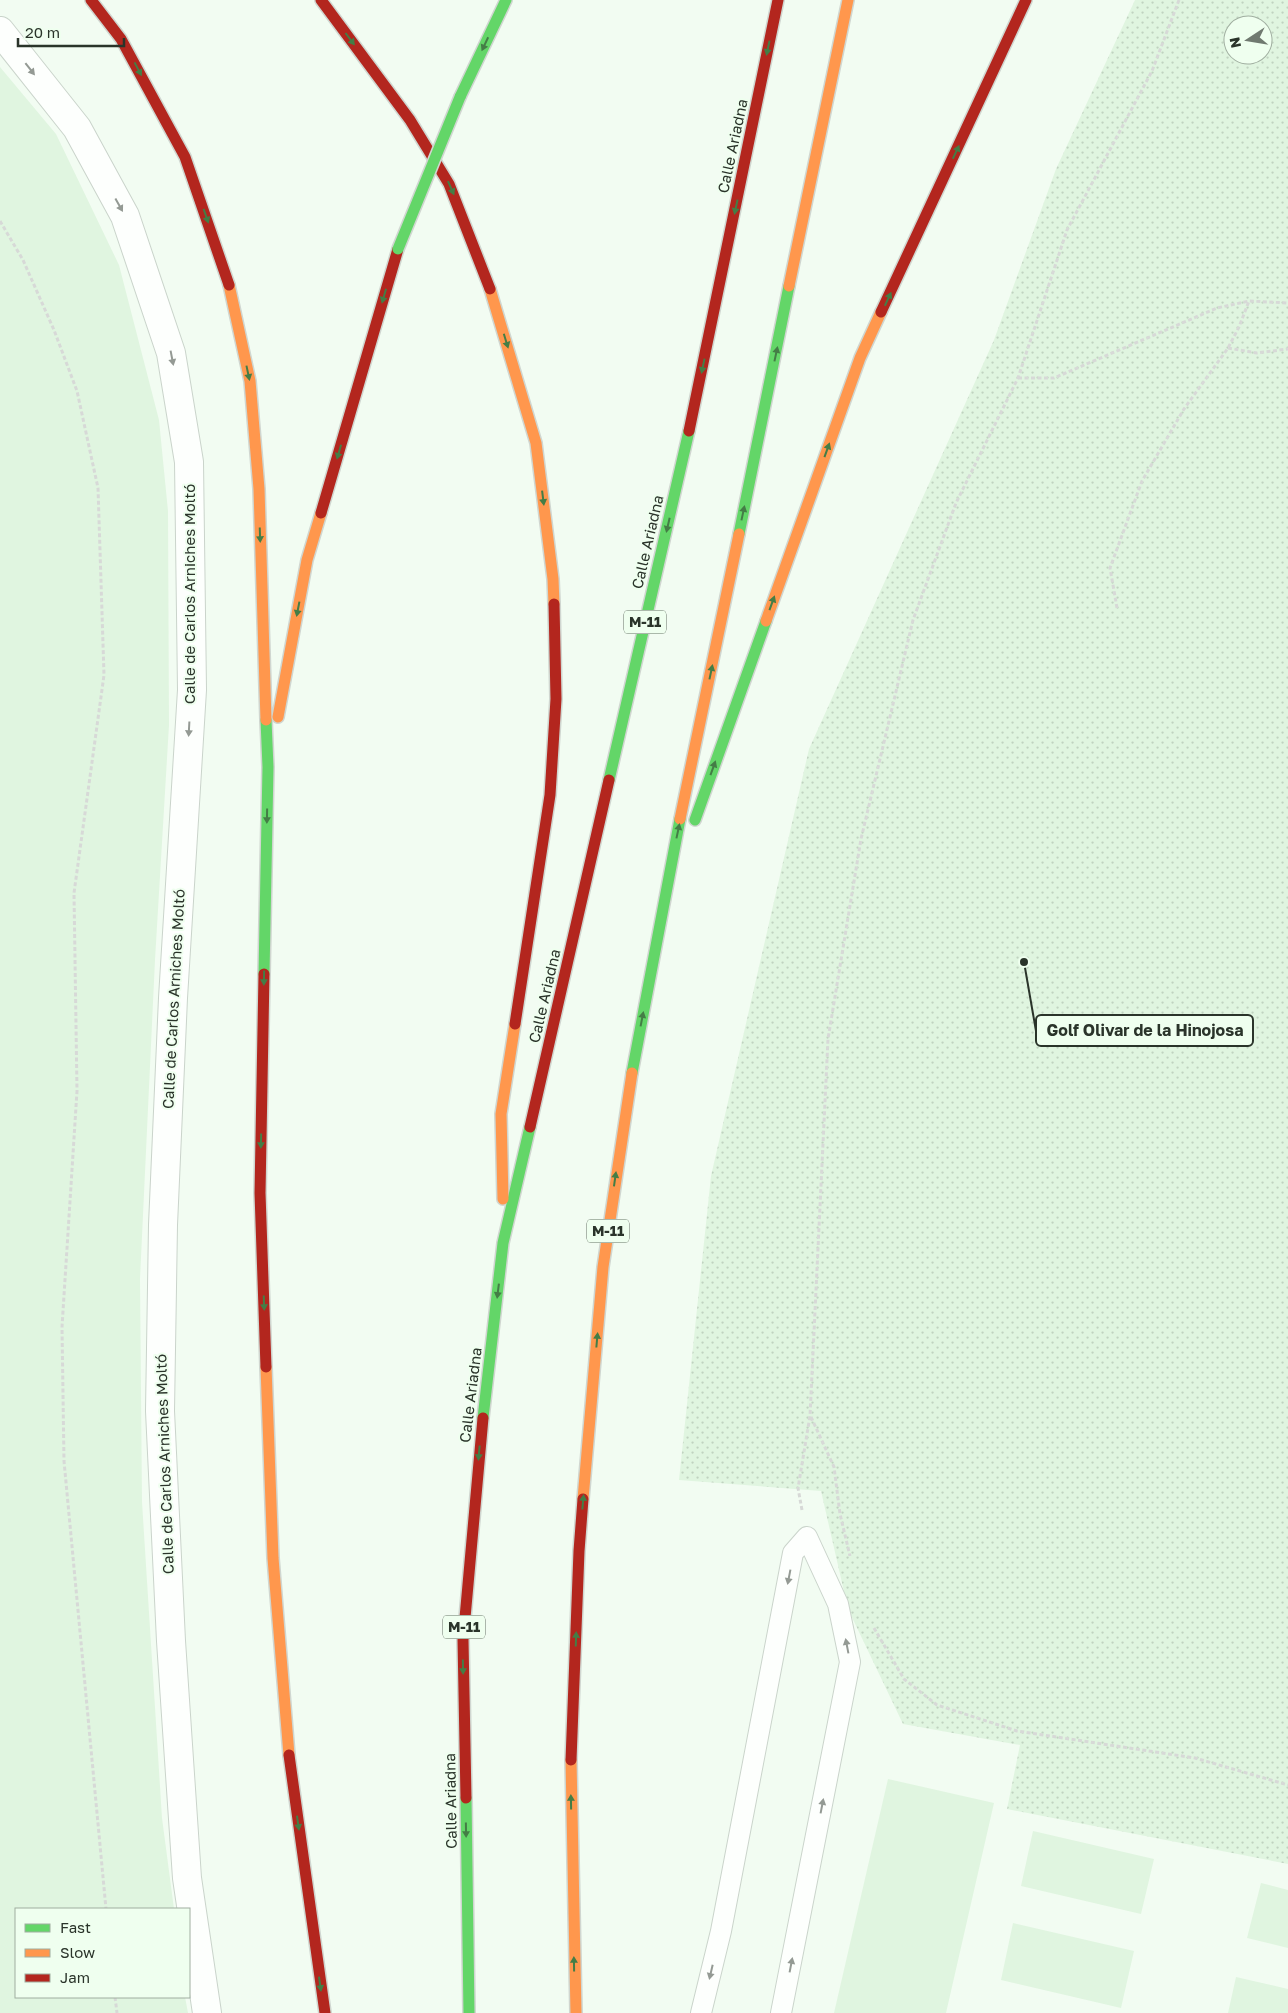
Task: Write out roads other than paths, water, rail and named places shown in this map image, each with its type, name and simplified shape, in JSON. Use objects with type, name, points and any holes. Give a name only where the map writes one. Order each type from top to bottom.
[{"type":"highway","points":[[91,0],[121,38],[185,157],[228,280],[251,390],[258,489],[268,767],[260,1193],[273,1558],[291,1774],[324,2013]]},
{"type":"highway","points":[[321,0],[410,120],[449,184],[494,301],[536,443],[553,579],[556,699],[550,795],[501,1114],[504,1243]]},
{"type":"highway","points":[[268,767],[307,560],[398,249],[460,97],[506,0]]},
{"type":"highway","name":"Calle Ariadna","points":[[469,2013],[463,1640],[480,1440],[504,1243],[694,411],[778,0]]},
{"type":"highway","name":"M-11","points":[[576,2013],[570,1784],[579,1551],[603,1267],[627,1098],[662,913],[848,0]]},
{"type":"highway","points":[[662,913],[860,358],[1026,0]]},
{"type":"street","name":"Calle de Carlos Arniches Moltó","points":[[0,31],[77,128],[125,216],[171,353],[189,462],[192,690],[172,1018],[164,1225],[160,1411],[171,1641],[187,1878],[208,2013]]},
{"type":"lane","points":[[701,2013],[721,1931],[793,1553],[807,1537],[838,1604],[850,1662],[781,2013]]},
{"type":"place","name":"Golf Olivar de la Hinojosa","points":[[1024,962]]}]
